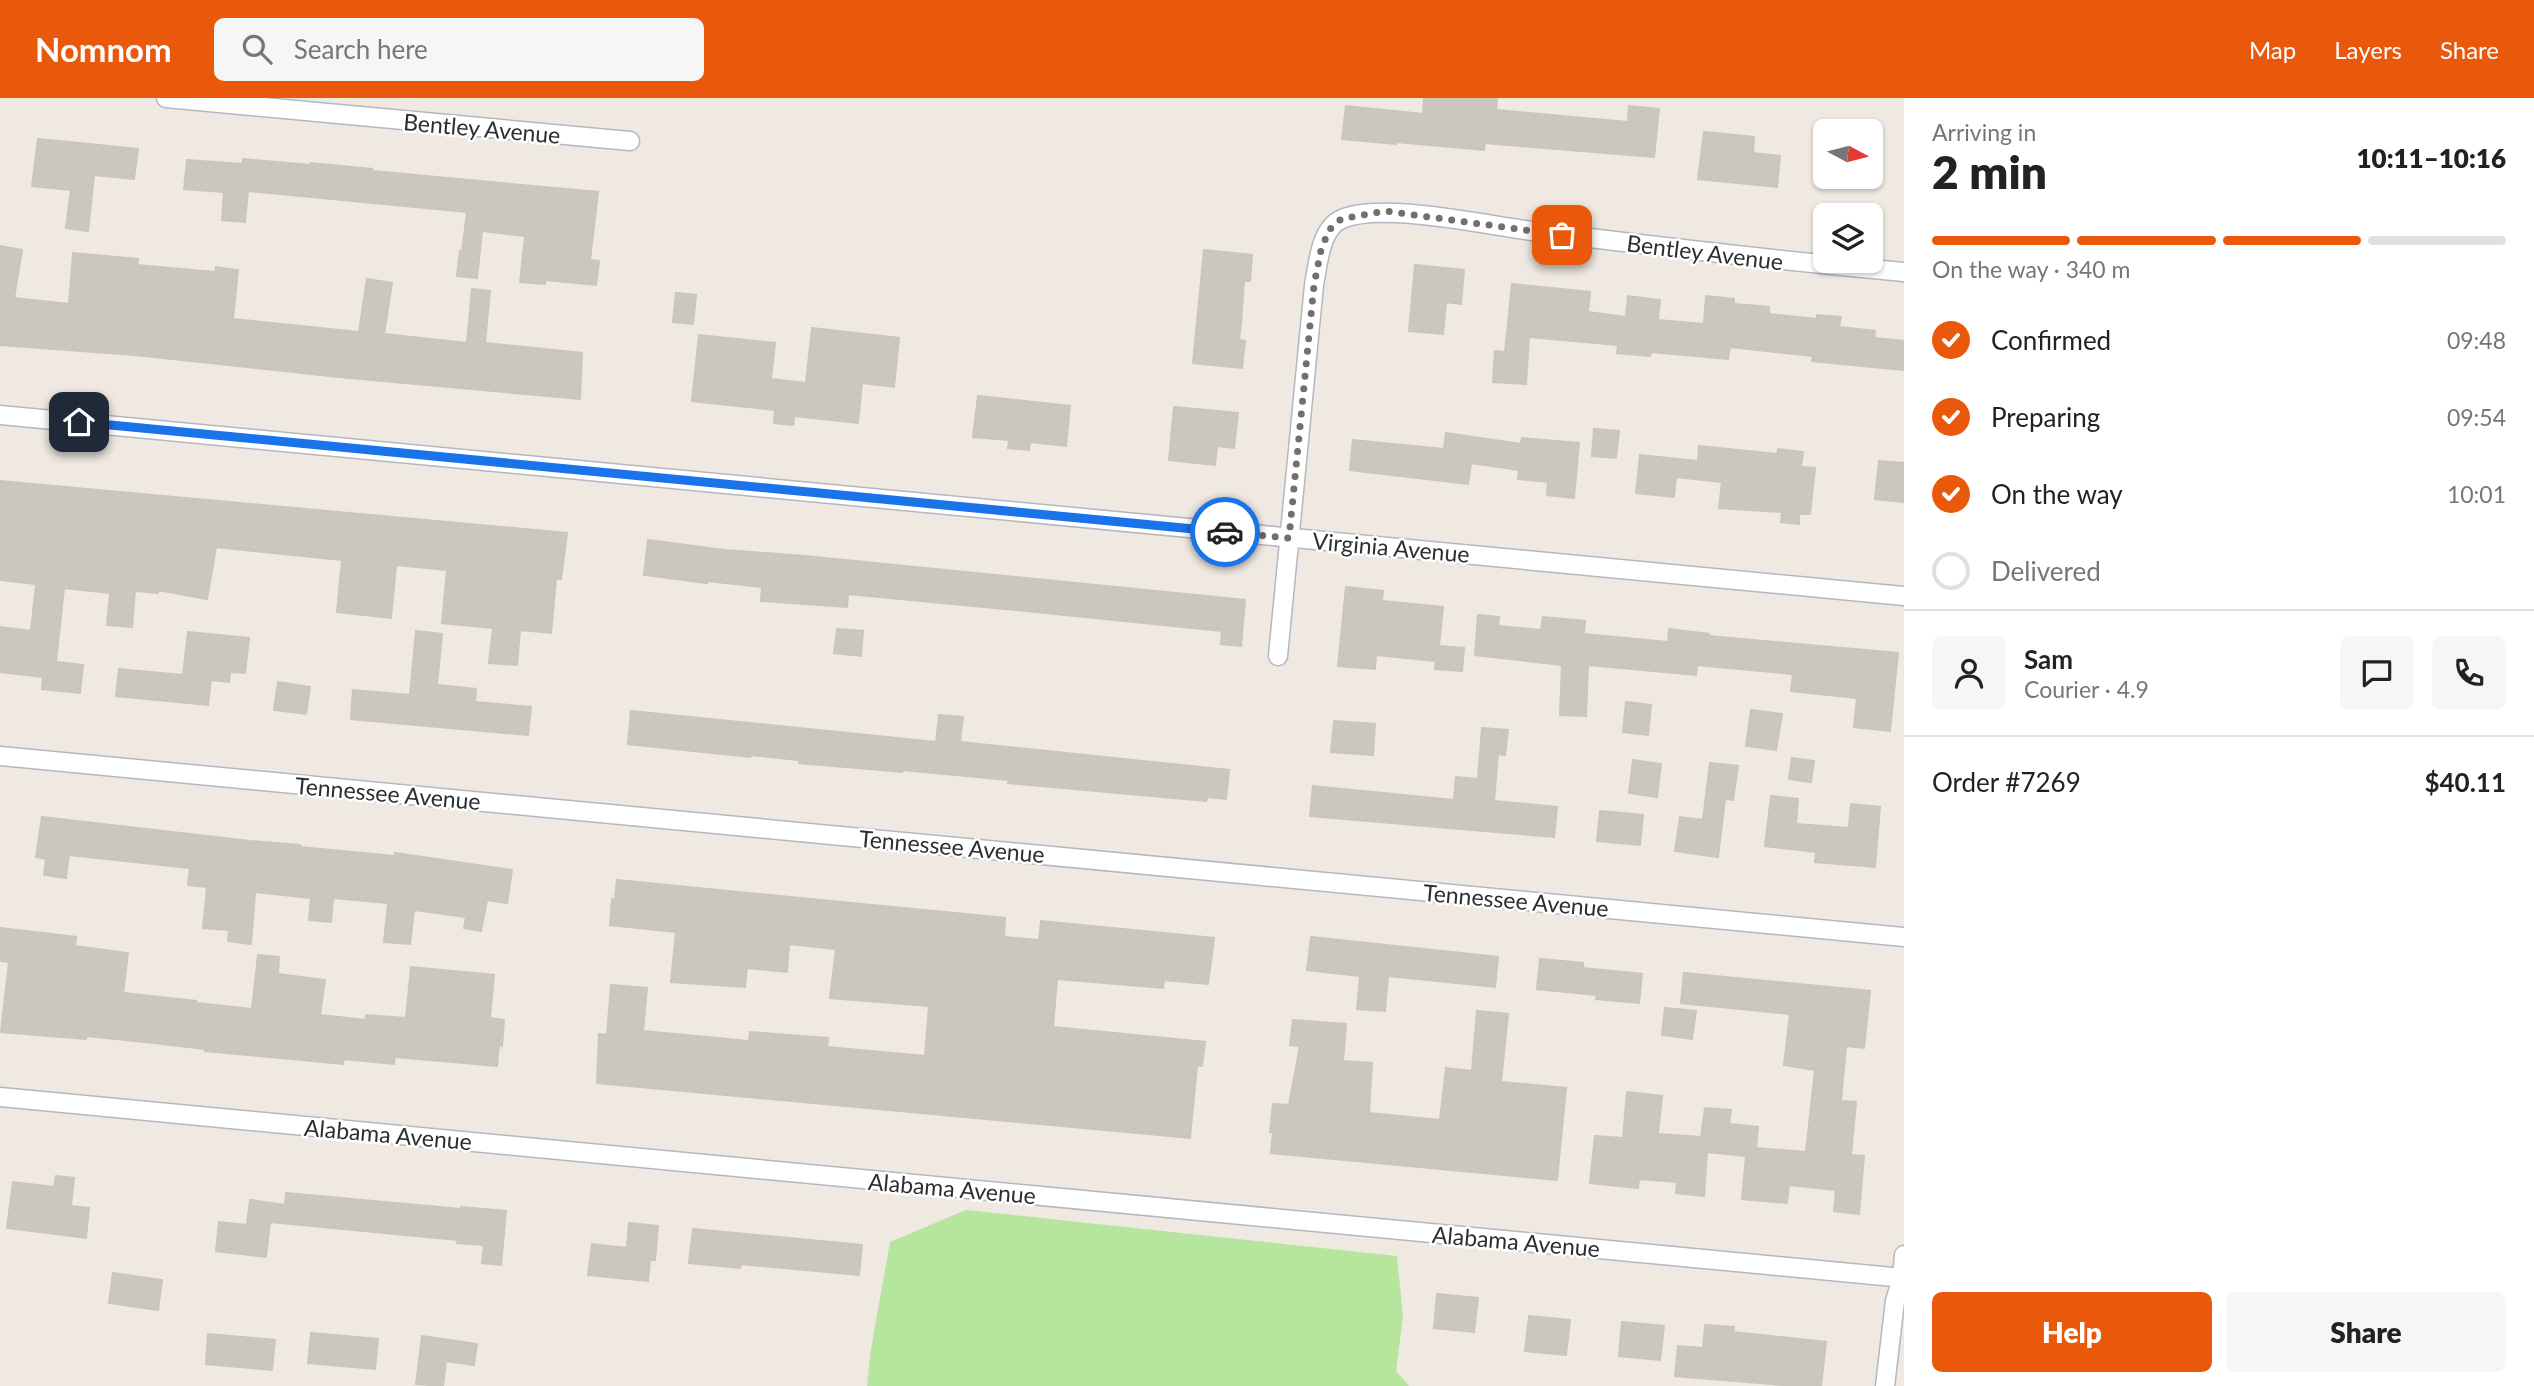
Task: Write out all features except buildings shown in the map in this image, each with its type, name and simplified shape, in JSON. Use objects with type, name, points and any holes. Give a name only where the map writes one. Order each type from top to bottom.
[{"type":"street","name":"Bentley Avenue","points":[[166,98],[630,141]]},
{"type":"street","name":"Bentley Avenue","points":[[1289,538],[1314,285],[1329,230],[1341,219],[1385,211],[1657,246],[1904,272]]},
{"type":"street","name":"Virginia Avenue","points":[[0,415],[1904,596]]},
{"type":"street","points":[[1278,656],[1289,538]]},
{"type":"street","name":"Tennessee Avenue","points":[[0,756],[1904,937]]},
{"type":"street","name":"Alabama Avenue","points":[[0,1097],[1903,1278]]},
{"type":"street","points":[[1885,1386],[1895,1301],[1903,1278],[1904,1255]]},
{"type":"green space","points":[[966,1210],[1397,1256],[1403,1317],[1396,1371],[1409,1386],[867,1386],[890,1242]]},
{"type":"way so far","points":[[1225,532],[1289,538],[1314,285],[1321,250],[1329,230],[1341,219],[1385,211],[1562,235]]},
{"type":"route","points":[[79,422],[1225,532]]}]
